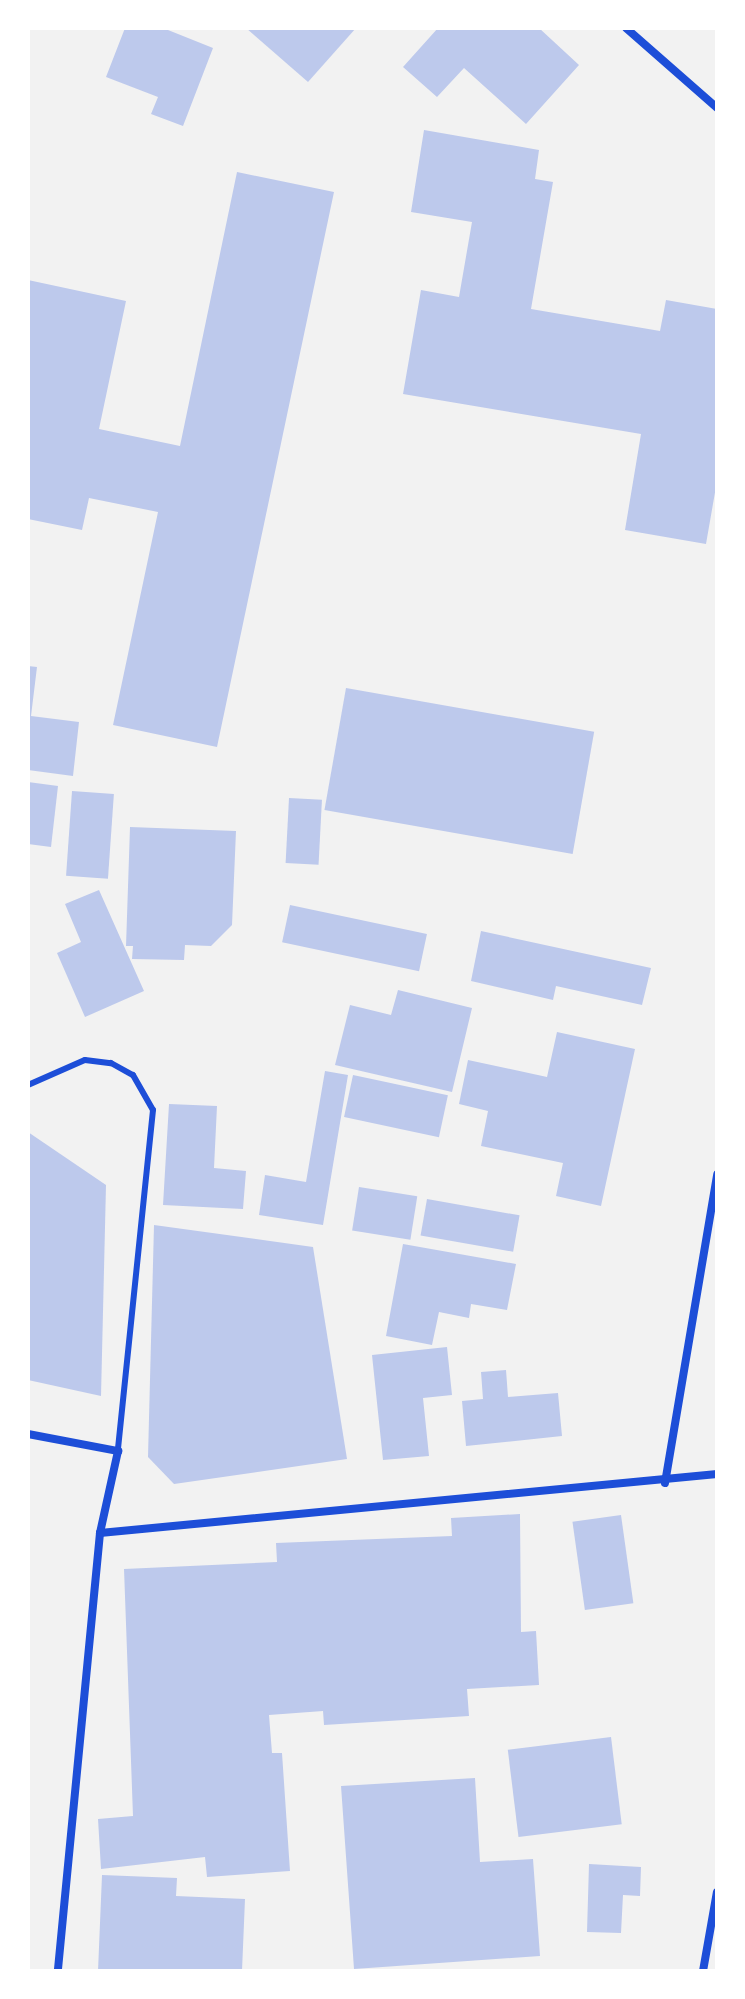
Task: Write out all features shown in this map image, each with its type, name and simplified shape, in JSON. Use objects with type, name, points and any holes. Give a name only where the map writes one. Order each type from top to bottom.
[{"type":"street","points":[[626,28],[717,108]]},
{"type":"street","points":[[665,1483],[717,1174]]},
{"type":"street","points":[[28,1434],[118,1451],[100,1533],[56,1969]]},
{"type":"street","points":[[100,1533],[665,1483],[717,1474]]},
{"type":"street","points":[[703,1971],[717,1892]]},
{"type":"lane","points":[[28,1085],[85,1060],[111,1063],[133,1075],[153,1110],[118,1451]]},
{"type":"building","points":[[125,28],[163,28],[213,48],[183,126],[151,114],[158,97],[106,77]]},
{"type":"building","points":[[246,28],[356,28],[308,82]]},
{"type":"building","points":[[438,28],[539,28],[579,65],[526,124],[464,68],[437,97],[403,67]]},
{"type":"building","points":[[424,130],[539,150],[535,179],[553,182],[531,309],[660,331],[666,300],[717,309],[717,481],[706,544],[625,530],[641,434],[403,394],[421,290],[459,297],[472,222],[411,212]]},
{"type":"building","points":[[237,172],[334,192],[217,747],[113,725],[158,512],[89,498],[82,530],[28,519],[28,280],[126,301],[99,429],[180,446]]},
{"type":"building","points":[[28,666],[37,667],[31,716],[79,722],[73,776],[28,770]]},
{"type":"building","points":[[346,688],[594,732],[573,854],[324,810]]},
{"type":"building","points":[[28,782],[58,786],[51,847],[28,844]]},
{"type":"building","points":[[72,791],[114,794],[108,879],[66,876]]},
{"type":"building","points":[[289,798],[322,800],[319,865],[286,863]]},
{"type":"building","points":[[130,827],[236,831],[232,925],[211,946],[185,945],[184,960],[132,959],[133,946],[126,946]]},
{"type":"building","points":[[99,890],[144,991],[85,1017],[57,953],[81,942],[65,904]]},
{"type":"building","points":[[290,905],[427,934],[419,971],[282,942]]},
{"type":"building","points":[[481,931],[651,968],[642,1005],[556,986],[553,1000],[471,981]]},
{"type":"building","points":[[398,990],[472,1008],[452,1092],[335,1065],[350,1005],[391,1015]]},
{"type":"building","points":[[557,1032],[635,1049],[601,1206],[556,1196],[563,1163],[481,1146],[488,1111],[459,1104],[468,1060],[547,1077]]},
{"type":"building","points":[[325,1071],[348,1075],[323,1225],[259,1215],[265,1175],[306,1182]]},
{"type":"building","points":[[353,1075],[448,1095],[439,1137],[344,1117]]},
{"type":"building","points":[[169,1104],[217,1106],[214,1168],[246,1171],[243,1209],[163,1205]]},
{"type":"building","points":[[28,1132],[106,1185],[101,1396],[28,1380]]},
{"type":"building","points":[[359,1187],[417,1196],[410,1240],[352,1230]]},
{"type":"building","points":[[427,1199],[520,1215],[513,1252],[421,1235]]},
{"type":"building","points":[[154,1225],[313,1247],[347,1459],[174,1484],[148,1457]]},
{"type":"building","points":[[403,1244],[516,1264],[507,1310],[471,1304],[469,1318],[439,1312],[432,1345],[386,1336]]},
{"type":"building","points":[[447,1347],[452,1395],[423,1398],[429,1456],[383,1460],[372,1355]]},
{"type":"building","points":[[506,1370],[508,1397],[558,1393],[562,1436],[466,1446],[462,1401],[483,1399],[481,1372]]},
{"type":"building","points":[[520,1514],[521,1632],[536,1631],[539,1685],[467,1689],[469,1716],[324,1725],[323,1711],[269,1715],[272,1753],[282,1753],[290,1871],[207,1877],[205,1857],[101,1869],[98,1819],[133,1816],[124,1569],[277,1562],[276,1543],[452,1536],[451,1518]]},
{"type":"building","points":[[621,1515],[633,1603],[585,1610],[572,1522]]},
{"type":"building","points":[[611,1737],[622,1824],[518,1837],[508,1750]]},
{"type":"building","points":[[475,1778],[480,1862],[533,1859],[540,1956],[354,1969],[341,1786]]},
{"type":"building","points":[[589,1864],[641,1867],[640,1896],[623,1895],[621,1933],[587,1932]]},
{"type":"building","points":[[102,1875],[177,1878],[176,1896],[245,1899],[242,1971],[98,1971]]}]
